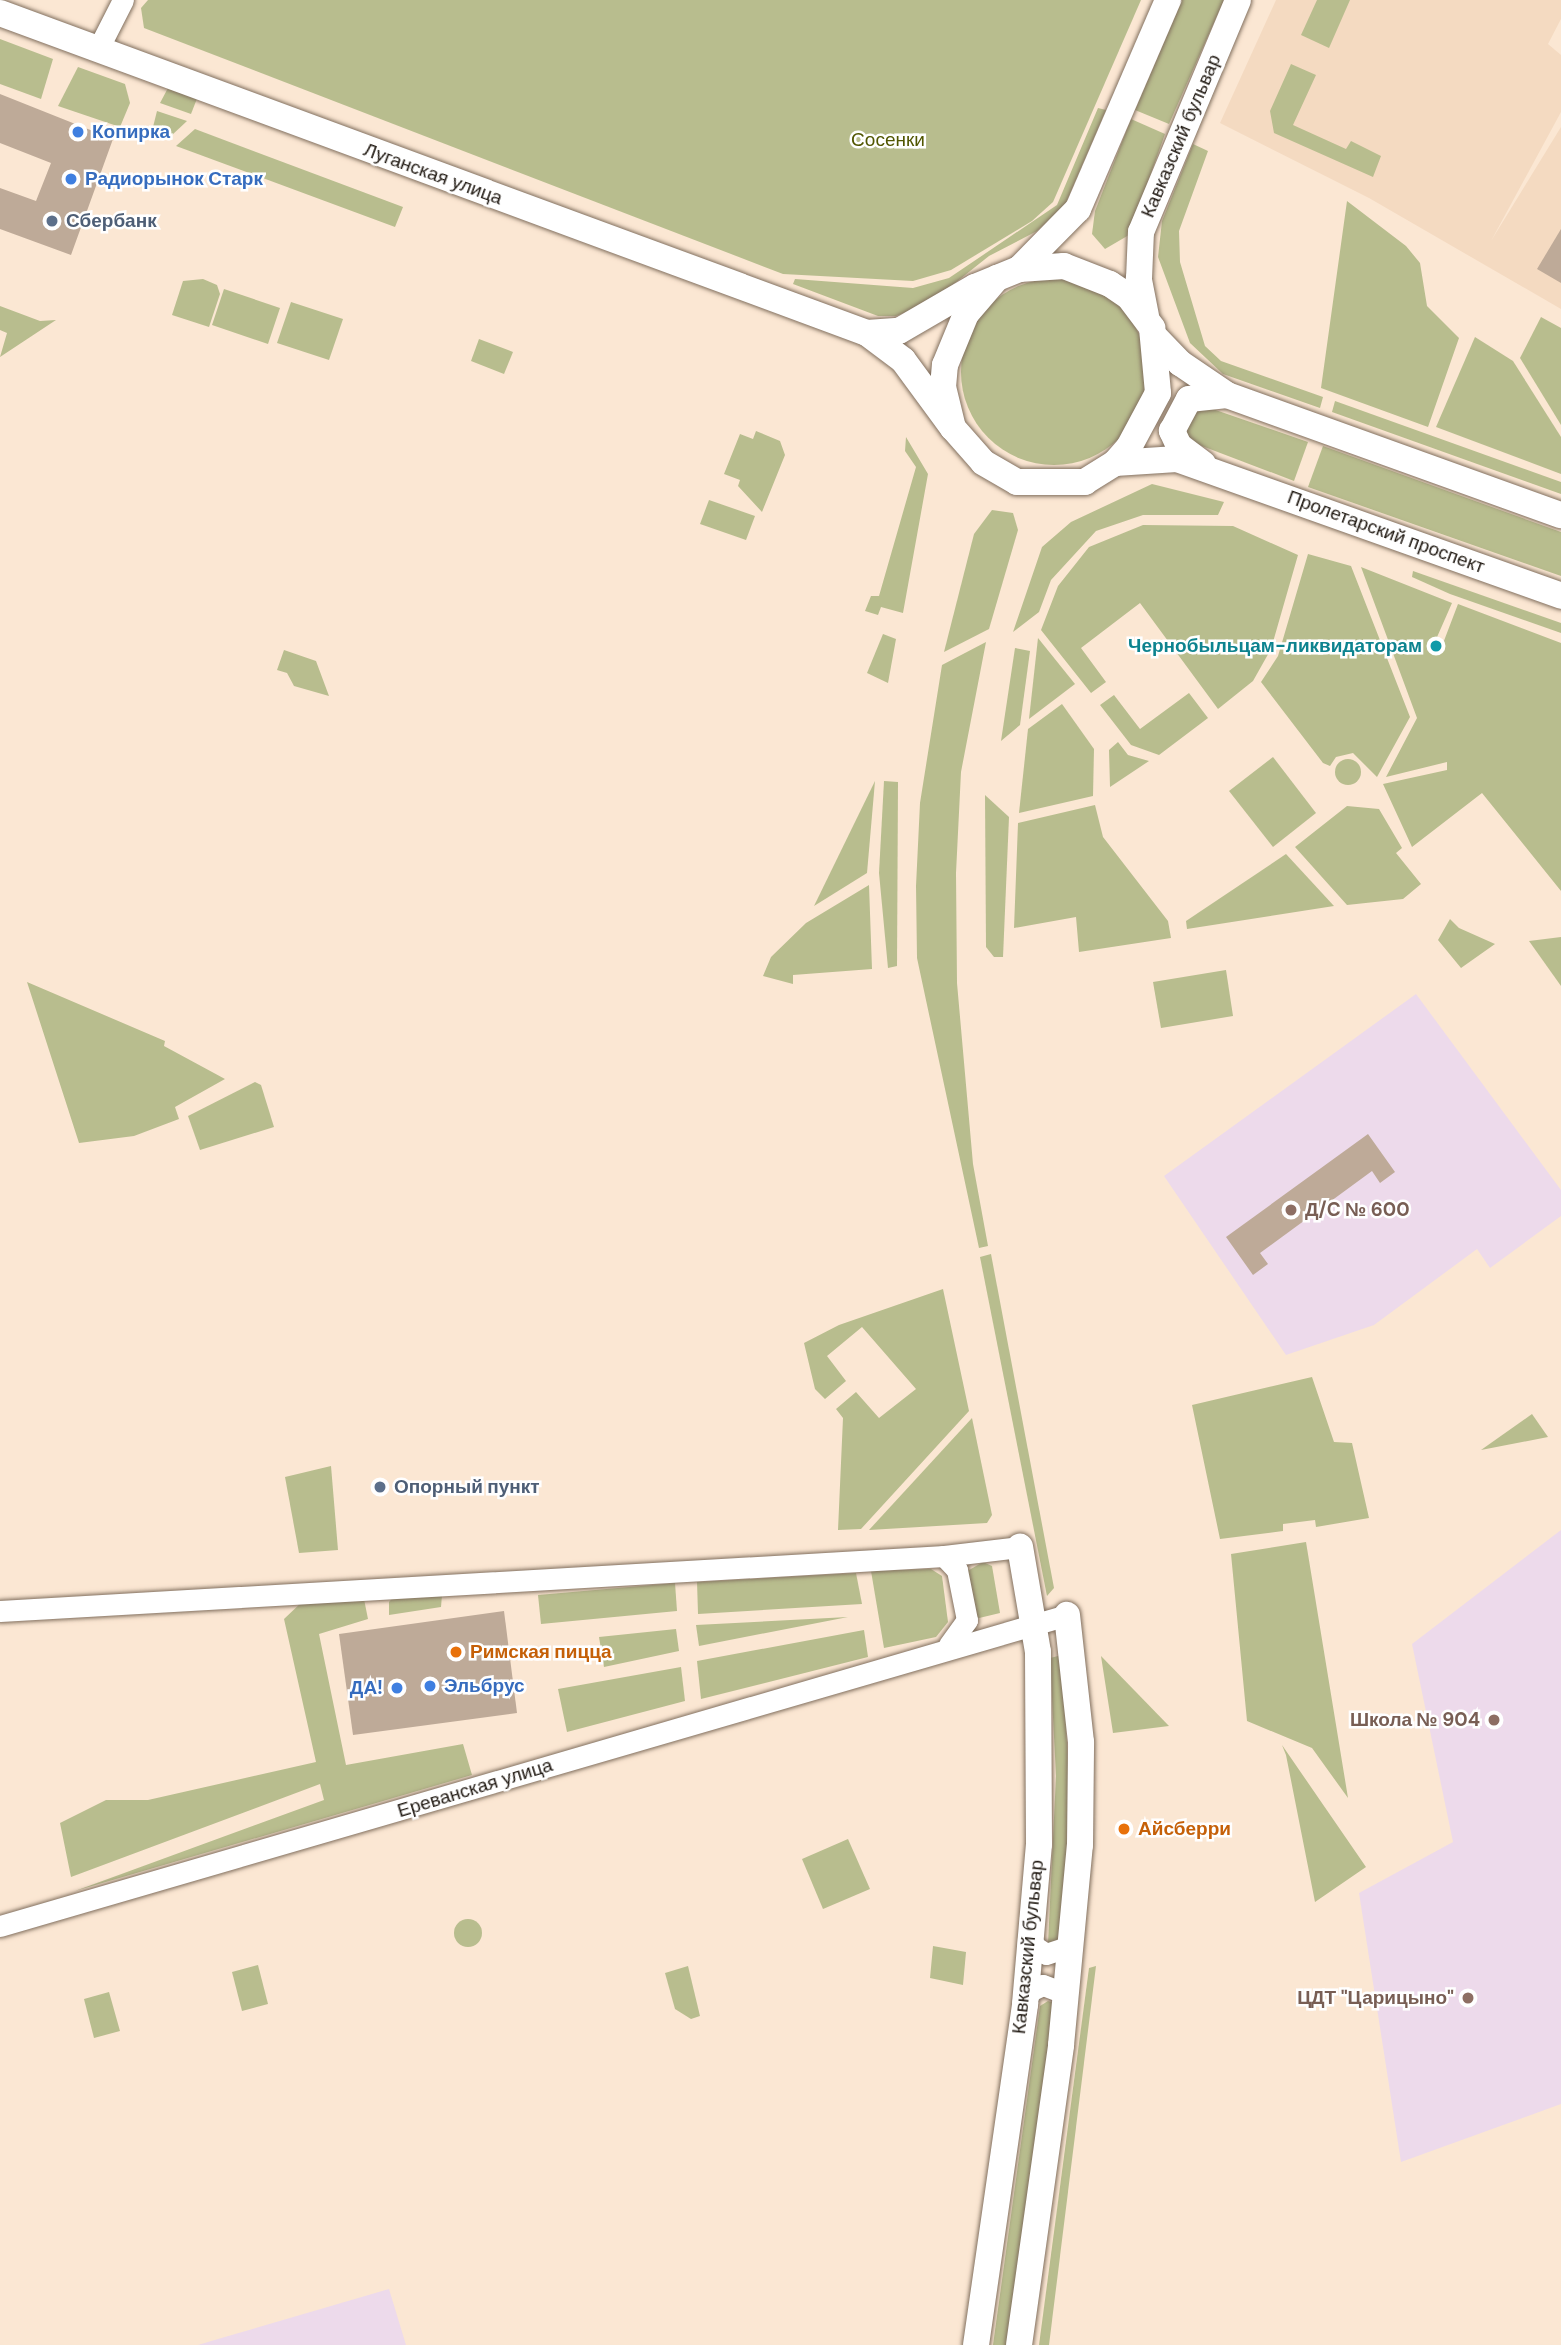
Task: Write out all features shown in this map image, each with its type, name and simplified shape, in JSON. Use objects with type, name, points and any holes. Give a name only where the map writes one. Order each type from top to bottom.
[{"type":"main road","points":[[1008,274],[1064,266],[1095,276],[1151,327],[1156,401],[1115,463],[1085,482],[1017,482],[983,463],[953,428],[943,387],[945,365],[966,314],[1008,274],[1078,209],[1168,0]]},
{"type":"main road","name":"Кавказский бульвар","points":[[1151,327],[1139,279],[1144,223],[1238,0]]},
{"type":"main road","name":"Луганская улица","points":[[0,13],[867,333],[903,360],[953,428]]},
{"type":"main road","name":"Луганская улица","points":[[867,333],[899,331],[1008,274]]},
{"type":"main road","name":"Пролетарский проспект","points":[[1151,327],[1180,363],[1227,395],[1561,515]]},
{"type":"main road","name":"Пролетарский проспект","points":[[1210,469],[1179,446],[1172,431],[1189,399],[1227,395]]},
{"type":"main road","name":"Пролетарский проспект","points":[[1115,463],[1177,459],[1561,596]]},
{"type":"main road","name":"Кавказский бульвар","points":[[976,2345],[1025,2004],[1042,1762],[1033,1624],[1020,1547]]},
{"type":"main road","points":[[1020,2345],[1065,2006],[1080,1845],[1081,1742],[1067,1615]]},
{"type":"street","points":[[98,49],[123,0]]},
{"type":"street","points":[[0,1611],[944,1556],[1020,1547]]},
{"type":"street","points":[[944,1556],[957,1570],[967,1620],[948,1646]]},
{"type":"street","name":"Ереванская улица","points":[[0,1926],[948,1646],[1067,1615]]},
{"type":"street","points":[[1030,1933],[1034,1946],[1046,1954],[1065,1948],[1071,1935]]},
{"type":"street","points":[[1025,2004],[1030,1991],[1043,1984],[1061,1992],[1065,2006]]},
{"type":"shaded area","points":[[1276,0],[1561,0],[1561,19],[1548,44],[1561,55],[1561,112],[1491,241],[1561,127],[1561,309],[1369,198],[1220,123]]},
{"type":"shaded area","points":[[1416,994],[1561,1190],[1561,1216],[1490,1268],[1477,1249],[1374,1325],[1286,1355],[1164,1176]]},
{"type":"shaded area","name":"ЦДТ \"Царицыно\"","points":[[1561,1530],[1561,2104],[1401,2162],[1359,1893],[1453,1842],[1412,1644]]},
{"type":"shaded area","points":[[389,2289],[406,2345],[198,2345],[218,2339]]},
{"type":"green space","name":"Сосенки","points":[[148,0],[1141,0],[1053,202],[1032,221],[951,270],[913,281],[783,274],[144,28],[141,8]]},
{"type":"green space","points":[[1182,0],[1224,0],[1169,124],[1135,110]]},
{"type":"green space","points":[[1317,0],[1350,0],[1329,48],[1301,35]]},
{"type":"green space","points":[[0,39],[53,59],[41,99],[0,84]]},
{"type":"green space","points":[[1291,64],[1316,75],[1293,125],[1346,149],[1351,141],[1381,156],[1373,177],[1274,133],[1270,111]]},
{"type":"green space","points":[[78,67],[125,84],[130,103],[120,127],[58,106]]},
{"type":"green space","points":[[168,88],[198,96],[191,114],[160,103]]},
{"type":"green space","points":[[1098,108],[1106,110],[1065,205],[1037,231],[989,256],[931,302],[896,316],[878,316],[793,284],[795,279],[913,288],[949,278],[1057,205]]},
{"type":"green space","points":[[157,111],[187,121],[171,136],[153,127]]},
{"type":"green space","points":[[1131,119],[1165,134],[1129,235],[1105,249],[1092,234],[1095,211]]},
{"type":"green space","points":[[195,129],[403,207],[395,227],[176,146]]},
{"type":"green space","points":[[1193,144],[1208,151],[1179,231],[1180,262],[1205,346],[1221,361],[1323,397],[1320,408],[1223,374],[1190,343],[1158,257],[1162,221]]},
{"type":"green space","points":[[1347,201],[1406,246],[1420,263],[1427,306],[1459,338],[1428,427],[1321,388]]},
{"type":"green space","points":[[203,279],[217,285],[220,294],[209,327],[172,315],[183,281]]},
{"type":"green space","points":[[1054,279],[1090,286],[1120,306],[1140,336],[1147,372],[1140,408],[1120,438],[1090,458],[1054,465],[1018,458],[988,438],[968,408],[961,372],[968,336],[988,306],[1018,286]]},
{"type":"green space","points":[[224,289],[280,308],[268,344],[212,325]]},
{"type":"green space","points":[[291,302],[343,319],[329,360],[277,343]]},
{"type":"green space","points":[[0,306],[40,321],[56,320],[0,357],[7,333],[0,330]]},
{"type":"green space","points":[[1541,317],[1561,328],[1561,425],[1520,358]]},
{"type":"green space","points":[[1475,337],[1513,361],[1561,437],[1561,474],[1436,427]]},
{"type":"green space","points":[[479,339],[513,352],[504,374],[471,361]]},
{"type":"green space","points":[[1335,401],[1561,482],[1561,494],[1332,412]]},
{"type":"green space","points":[[1204,406],[1308,442],[1294,481],[1181,438],[1186,409]]},
{"type":"green space","points":[[756,431],[780,441],[785,455],[762,512],[738,486],[740,480],[724,474],[740,434],[753,439]]},
{"type":"green space","points":[[906,437],[928,474],[903,613],[881,607],[878,615],[865,611],[871,596],[879,596],[916,467],[905,451]]},
{"type":"green space","points":[[1323,446],[1561,532],[1561,576],[1308,487]]},
{"type":"green space","points":[[1152,484],[1224,502],[1218,515],[1143,515],[1096,531],[1051,580],[1039,612],[1013,632],[1042,547],[1071,522]]},
{"type":"green space","points":[[709,500],[755,516],[746,540],[700,524]]},
{"type":"green space","points":[[992,510],[1013,513],[1018,530],[989,629],[944,652],[974,534]]},
{"type":"green space","points":[[1143,525],[1233,526],[1298,555],[1271,649],[1253,681],[1218,709],[1140,603],[1081,648],[1106,682],[1091,693],[1041,630],[1058,586],[1089,547]]},
{"type":"green space","points":[[1308,554],[1351,566],[1410,717],[1377,777],[1353,753],[1336,757],[1330,766],[1323,763],[1261,682],[1278,656]]},
{"type":"green space","points":[[1361,567],[1452,603],[1434,644],[1442,646],[1458,604],[1561,643],[1561,891],[1482,793],[1412,847],[1383,784],[1447,770],[1447,762],[1386,777],[1417,718]]},
{"type":"green space","points":[[1413,571],[1561,623],[1561,633],[1450,594],[1412,577]]},
{"type":"green space","points":[[883,634],[896,639],[888,683],[867,673]]},
{"type":"green space","points":[[1038,638],[1075,684],[1029,719]]},
{"type":"green space","points":[[986,642],[961,772],[956,873],[957,983],[973,1164],[988,1246],[979,1248],[917,958],[916,886],[920,803],[942,665]]},
{"type":"green space","points":[[1015,648],[1030,651],[1020,725],[1001,741]]},
{"type":"green space","points":[[284,650],[316,661],[329,696],[294,686],[287,673],[277,670]]},
{"type":"green space","points":[[1189,693],[1208,718],[1159,755],[1131,745],[1100,705],[1114,695],[1140,729]]},
{"type":"green space","points":[[1062,704],[1094,749],[1093,796],[1019,813],[1028,729]]},
{"type":"green space","points":[[1118,742],[1128,755],[1149,761],[1110,787],[1109,750]]},
{"type":"green space","points":[[1273,757],[1316,813],[1273,847],[1229,791]]},
{"type":"green space","points":[[1348,759],[1357,763],[1361,772],[1357,781],[1348,785],[1339,781],[1335,772],[1339,763]]},
{"type":"green space","points":[[875,781],[867,873],[814,906]]},
{"type":"green space","points":[[884,781],[898,782],[897,966],[888,968],[879,873]]},
{"type":"green space","points":[[985,795],[1009,817],[1003,957],[994,957],[986,947]]},
{"type":"green space","points":[[1095,805],[1103,837],[1168,921],[1171,938],[1079,952],[1076,917],[1014,928],[1018,823]]},
{"type":"green space","points":[[1347,806],[1379,809],[1402,848],[1396,853],[1421,884],[1403,899],[1347,905],[1295,847]]},
{"type":"green space","points":[[1286,854],[1334,906],[1187,929],[1186,921]]},
{"type":"green space","points":[[869,885],[872,969],[793,975],[793,984],[763,976],[771,957],[806,923]]},
{"type":"green space","points":[[1450,919],[1459,928],[1495,944],[1461,968],[1438,940]]},
{"type":"green space","points":[[1561,937],[1561,986],[1529,941]]},
{"type":"green space","points":[[1226,970],[1233,1016],[1161,1028],[1153,982]]},
{"type":"green space","points":[[27,982],[165,1041],[164,1046],[225,1079],[175,1107],[179,1119],[134,1136],[79,1143]]},
{"type":"green space","points":[[255,1082],[261,1085],[274,1127],[200,1150],[188,1116]]},
{"type":"green space","points":[[991,1254],[1054,1588],[1047,1596],[980,1257]]},
{"type":"green space","points":[[943,1289],[969,1411],[861,1529],[838,1530],[843,1418],[836,1409],[856,1392],[879,1418],[916,1389],[862,1327],[827,1356],[846,1381],[825,1399],[815,1389],[804,1343],[839,1325]]},
{"type":"green space","points":[[1312,1377],[1334,1442],[1352,1443],[1369,1518],[1316,1527],[1315,1520],[1283,1524],[1283,1531],[1220,1539],[1192,1405]]},
{"type":"green space","points":[[1532,1414],[1548,1437],[1481,1450]]},
{"type":"green space","points":[[972,1418],[992,1515],[987,1523],[869,1530]]},
{"type":"green space","points":[[331,1466],[338,1550],[299,1553],[285,1477]]},
{"type":"green space","points":[[1306,1542],[1348,1798],[1312,1748],[1247,1721],[1231,1554]]},
{"type":"green space","points":[[983,1562],[992,1566],[1000,1613],[975,1619],[964,1573]]},
{"type":"green space","points":[[931,1569],[942,1576],[948,1622],[936,1637],[884,1648],[871,1571]]},
{"type":"green space","points":[[856,1573],[862,1604],[698,1614],[697,1582]]},
{"type":"green space","points":[[675,1583],[677,1611],[541,1624],[538,1595]]},
{"type":"green space","points":[[398,1592],[442,1595],[441,1607],[389,1615],[389,1602]]},
{"type":"green space","points":[[364,1599],[368,1619],[319,1634],[346,1765],[463,1744],[472,1775],[75,1891],[324,1800],[320,1784],[71,1877],[60,1823],[106,1800],[148,1800],[316,1762],[284,1619],[303,1601]]},
{"type":"green space","points":[[848,1617],[699,1646],[696,1625]]},
{"type":"green space","points":[[676,1629],[679,1651],[604,1667],[599,1637]]},
{"type":"green space","points":[[864,1630],[868,1657],[701,1699],[697,1661]]},
{"type":"green space","points":[[1062,1655],[1070,1799],[1060,1945],[1048,1944],[1056,1776],[1050,1658]]},
{"type":"green space","points":[[1101,1656],[1169,1726],[1113,1733]]},
{"type":"green space","points":[[681,1667],[685,1701],[567,1732],[558,1689]]},
{"type":"green space","points":[[1282,1745],[1366,1867],[1315,1902],[1286,1755]]},
{"type":"green space","points":[[848,1839],[870,1889],[823,1909],[802,1859]]},
{"type":"green space","points":[[468,1919],[478,1923],[482,1933],[478,1943],[468,1947],[458,1943],[454,1933],[458,1923]]},
{"type":"green space","points":[[933,1946],[966,1952],[963,1985],[930,1978]]},
{"type":"green space","points":[[258,1965],[268,2004],[242,2011],[232,1972]]},
{"type":"green space","points":[[688,1966],[700,2016],[691,2019],[675,2009],[665,1973]]},
{"type":"green space","points":[[1096,1966],[1049,2345],[1039,2345],[1089,1968]]},
{"type":"green space","points":[[109,1992],[120,2031],[94,2038],[84,1999]]},
{"type":"green space","points":[[1048,2001],[1056,2004],[1008,2345],[993,2345],[1040,2006]]},
{"type":"building","name":"Радиорынок Старк","points":[[0,94],[113,139],[71,255],[0,229],[0,188],[36,201],[51,163],[0,143]]},
{"type":"building","points":[[1561,229],[1561,283],[1537,269]]},
{"type":"building","name":"Д/C № 600","points":[[1368,1134],[1395,1172],[1380,1183],[1372,1171],[1260,1253],[1268,1264],[1253,1275],[1226,1237]]},
{"type":"building","name":"Эльбрус","points":[[504,1611],[517,1713],[353,1735],[339,1634]]},
{"type":"place","name":"Копирка","points":[[78,132]]},
{"type":"place","name":"Радиорынок Старк","points":[[71,179]]},
{"type":"place","name":"Сбербанк","points":[[52,221]]},
{"type":"place","name":"Чернобыльцам-ликвидаторам","points":[[1436,646]]},
{"type":"place","name":"Д/C № 600","points":[[1291,1210]]},
{"type":"place","name":"Опорный пункт","points":[[380,1487]]},
{"type":"place","name":"Римская пицца","points":[[456,1652]]},
{"type":"place","name":"Эльбрус","points":[[430,1686]]},
{"type":"place","name":"ДА!","points":[[397,1688]]},
{"type":"place","name":"Школа № 904","points":[[1494,1720]]},
{"type":"place","name":"Айсберри","points":[[1124,1829]]},
{"type":"place","name":"ЦДТ \"Царицыно\"","points":[[1468,1998]]}]
